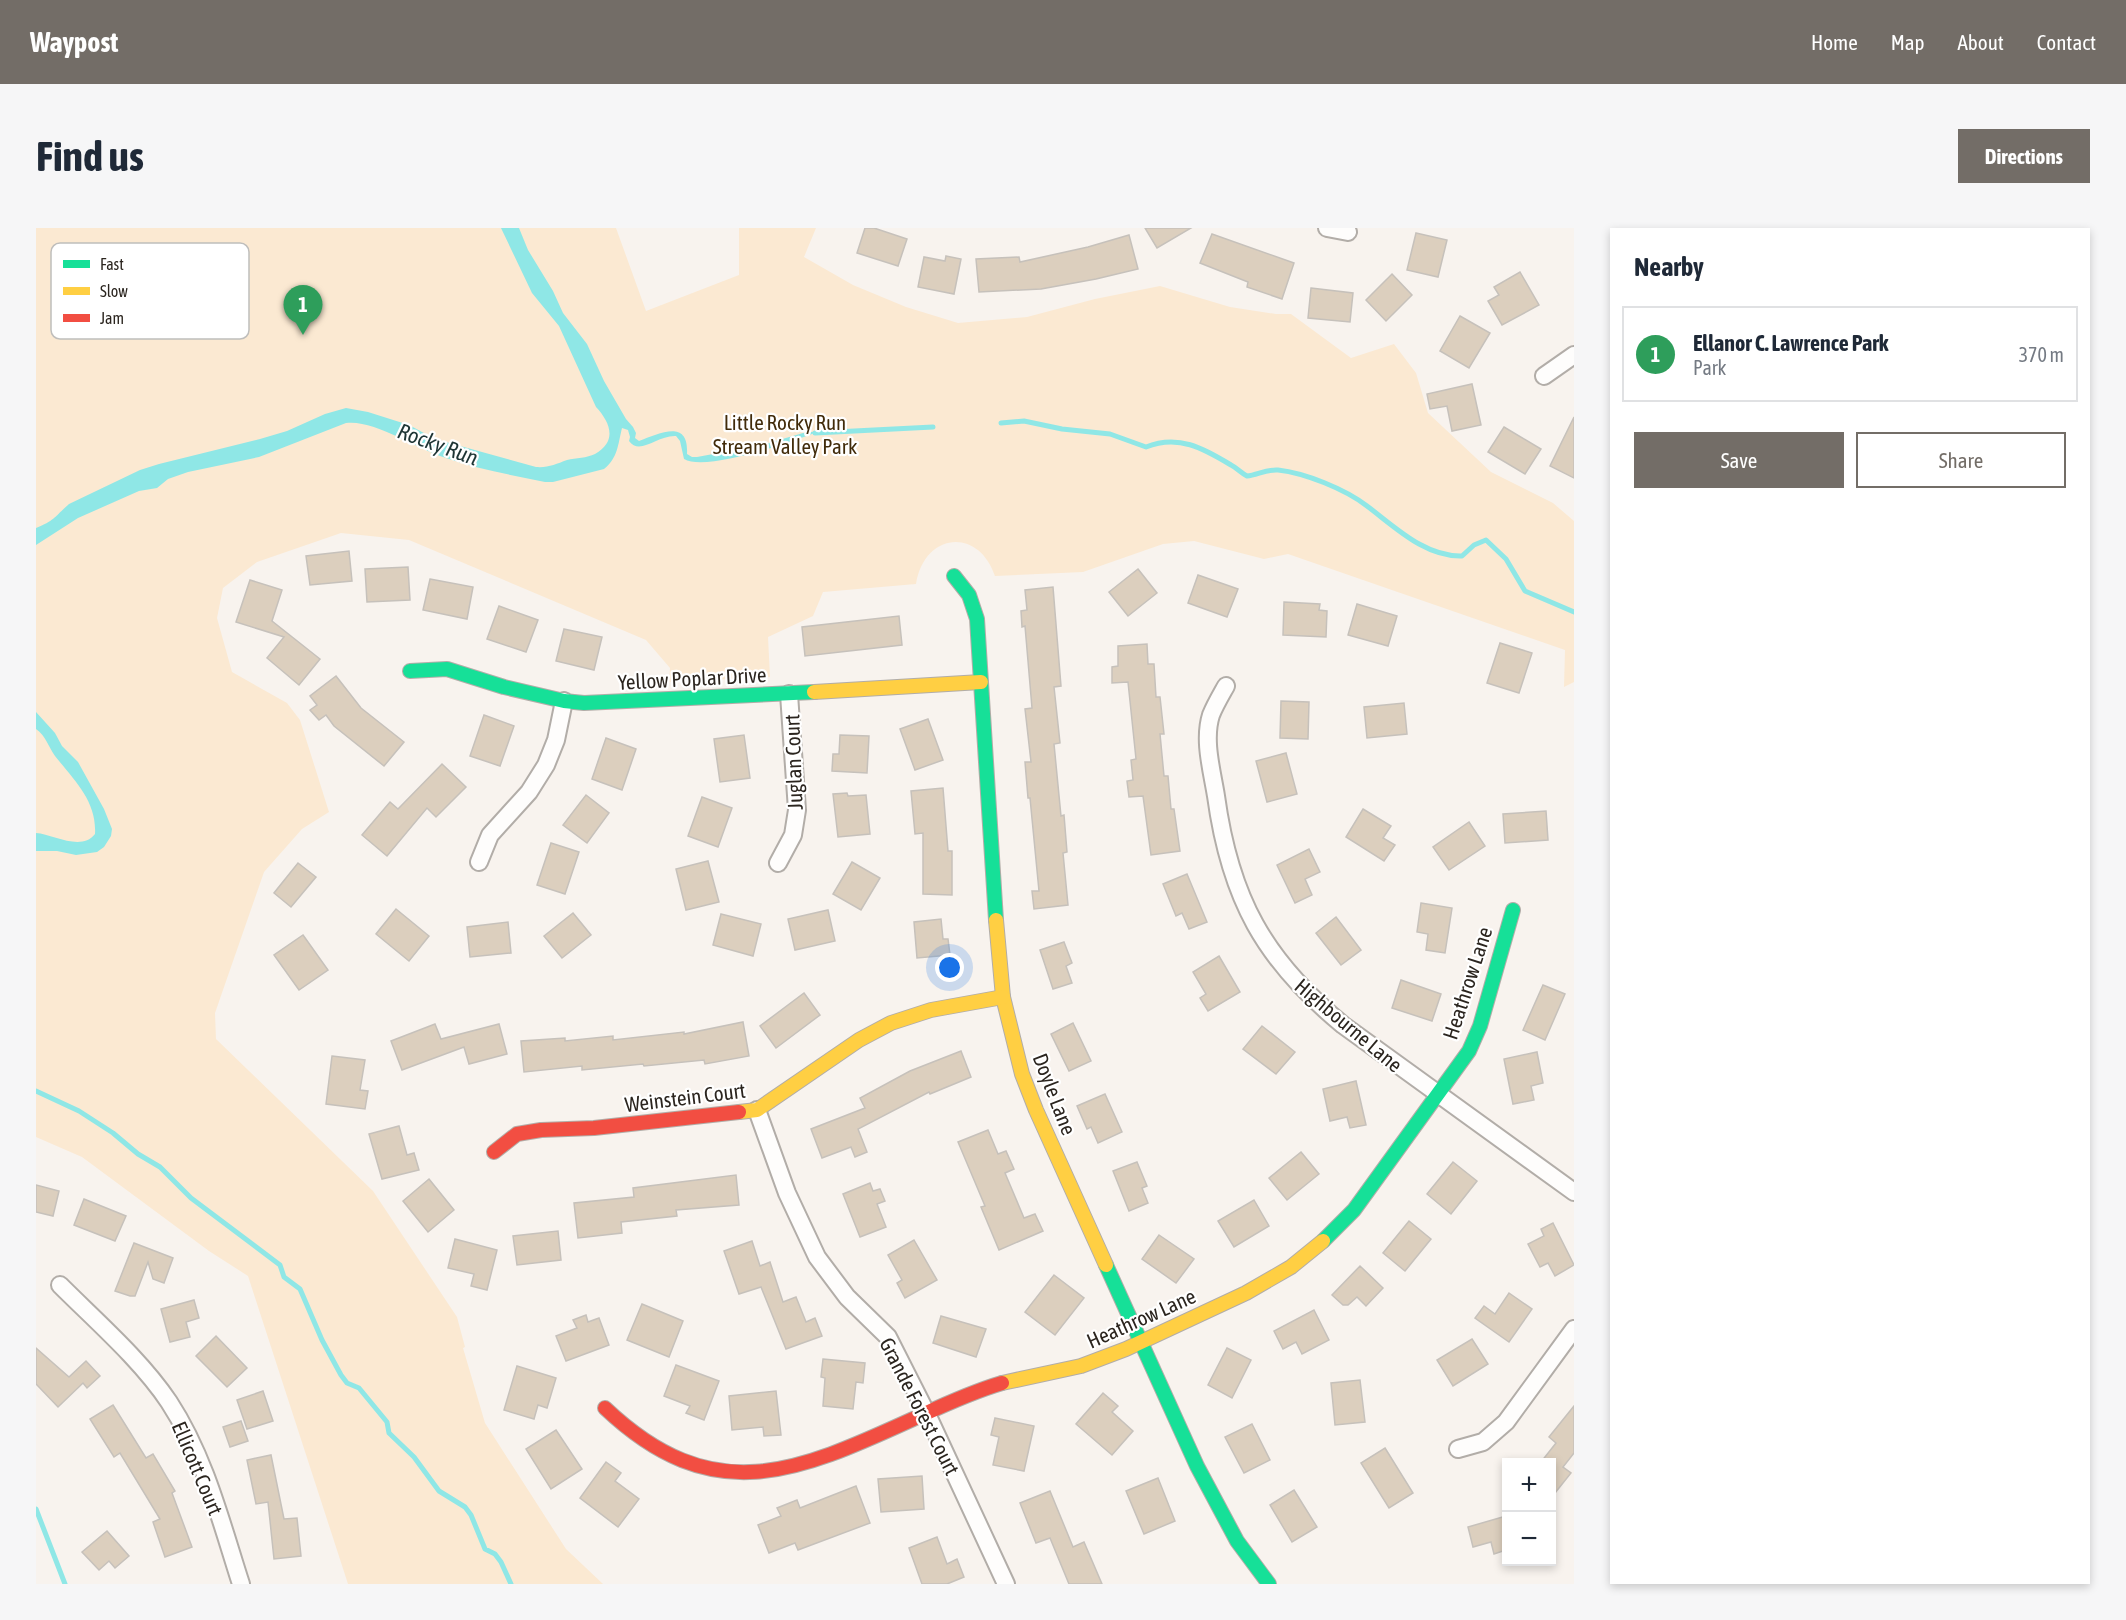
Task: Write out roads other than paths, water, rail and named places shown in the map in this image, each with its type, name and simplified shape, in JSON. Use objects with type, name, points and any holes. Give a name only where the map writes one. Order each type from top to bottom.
[{"type":"street","points":[[1327,228],[1348,232]]},
{"type":"street","points":[[1544,376],[1574,355]]},
{"type":"street","name":"Doyle Lane","points":[[954,576],[969,595],[977,620],[999,968],[1003,997],[1022,1074],[1036,1110],[1197,1466],[1237,1541],[1269,1584]]},
{"type":"street","name":"Yellow Poplar Drive","points":[[410,671],[447,669],[504,687],[564,702],[626,702],[981,682]]},
{"type":"street","name":"Highbourne Lane","points":[[1226,686],[1211,715],[1209,745],[1218,813],[1237,886],[1253,921],[1281,965],[1314,1001],[1343,1025],[1574,1192]]},
{"type":"street","name":"Juglan Court","points":[[778,862],[793,835],[797,810],[789,694]]},
{"type":"street","points":[[479,862],[490,836],[529,792],[546,765],[556,740],[564,702]]},
{"type":"street","name":"Heathrow Lane","points":[[605,1408],[628,1431],[684,1464],[752,1473],[781,1469],[827,1458],[982,1389],[1057,1374],[1101,1360],[1254,1290],[1285,1273],[1311,1254],[1354,1210],[1469,1051],[1475,1038],[1513,909]]},
{"type":"street","name":"Weinstein Court","points":[[494,1152],[517,1134],[541,1130],[672,1121],[757,1110],[859,1040],[891,1023],[931,1010],[1003,997]]},
{"type":"street","name":"Grande Forest Court","points":[[757,1110],[787,1193],[817,1257],[847,1297],[888,1337],[927,1414],[1006,1584]]},
{"type":"street","name":"Ellicott Court","points":[[60,1285],[146,1373],[168,1402],[194,1447],[204,1470],[241,1584]]},
{"type":"street","points":[[1458,1449],[1483,1442],[1506,1422],[1574,1329]]},
{"type":"water","name":"Rocky Run","points":[[501,228],[519,228],[528,250],[553,291],[563,313],[587,344],[604,381],[633,427],[636,433],[635,438],[639,441],[671,431],[678,432],[686,443],[687,454],[697,457],[820,431],[751,454],[711,462],[695,462],[684,459],[680,441],[676,436],[638,446],[629,441],[628,430],[622,428],[615,455],[604,469],[545,482],[458,462],[382,430],[357,423],[346,423],[259,457],[188,472],[168,479],[157,488],[139,491],[78,518],[36,545],[36,528],[52,520],[69,504],[140,470],[287,431],[325,414],[346,408],[368,412],[409,425],[435,439],[536,467],[595,454],[607,443],[608,425],[596,407],[559,326],[532,293]]},
{"type":"water","points":[[36,712],[55,733],[62,746],[78,762],[104,809],[112,829],[111,836],[104,847],[97,852],[76,855],[57,851],[36,851],[36,833],[67,841],[82,842],[95,834],[95,822],[83,792],[55,756],[45,738],[36,729]]},
{"type":"waterway","points":[[1001,423],[1024,421],[1062,429],[1110,434],[1146,447],[1158,443],[1180,442],[1210,453],[1247,476],[1278,470],[1312,478],[1358,500],[1411,539],[1435,552],[1462,556],[1474,545],[1486,540],[1506,559],[1525,591],[1574,612]]},
{"type":"waterway","points":[[815,433],[933,427]]},
{"type":"waterway","points":[[36,1091],[79,1111],[113,1133],[138,1154],[160,1167],[191,1198],[280,1265],[284,1277],[300,1289],[322,1340],[341,1375],[347,1383],[359,1388],[387,1422],[389,1433],[414,1457],[439,1491],[465,1507],[471,1515],[485,1549],[495,1554],[501,1562],[511,1584]]},
{"type":"waterway","points":[[36,1509],[65,1584]]},
{"type":"place","name":"Ellanor C. Lawrence Park","points":[[303,335]]},
{"type":"park label","name":"Little Rocky Run Stream Valley Park","points":[[785,434]]}]
